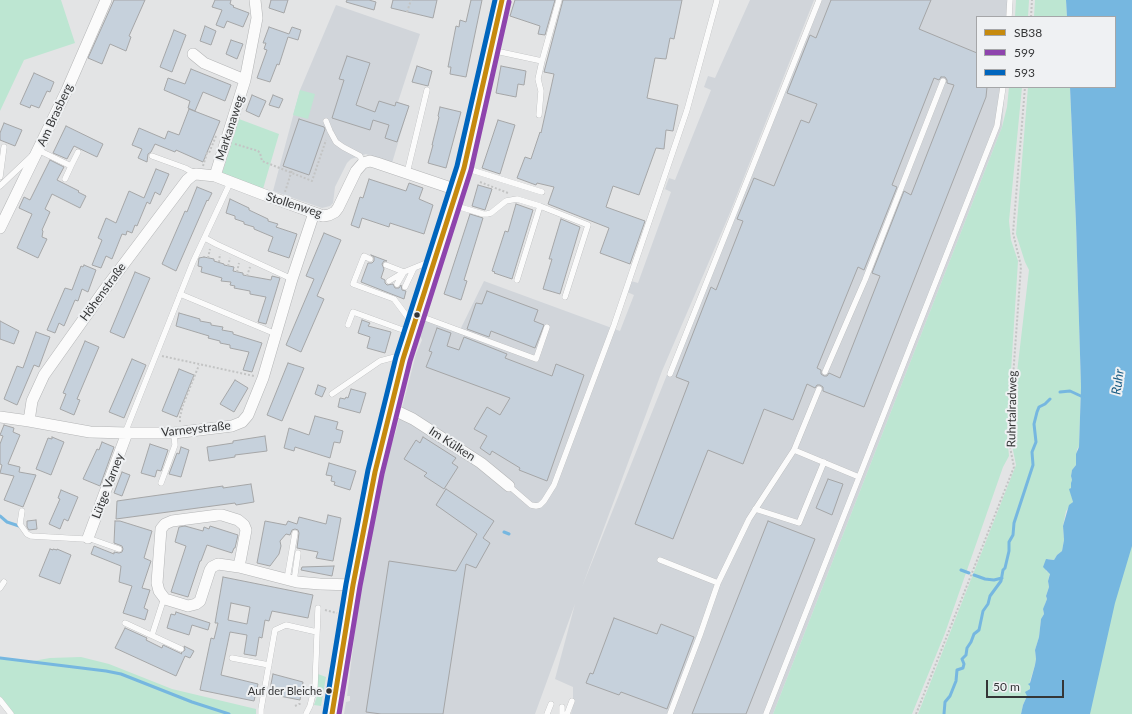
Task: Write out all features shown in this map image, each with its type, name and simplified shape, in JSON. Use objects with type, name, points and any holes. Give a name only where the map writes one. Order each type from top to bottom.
[{"type":"main road","points":[[332,714],[353,585],[375,472],[390,408],[403,359],[459,185],[502,0]]},
{"type":"street","name":"Am Brasberg","points":[[0,228],[67,90],[106,0]]},
{"type":"street","name":"Markanaweg","points":[[215,176],[245,80],[257,18],[255,0]]},
{"type":"street","name":"Markanaweg","points":[[194,54],[204,63],[245,80]]},
{"type":"street","points":[[363,163],[370,161],[459,185]]},
{"type":"street","name":"Stollenweg","points":[[199,174],[215,176],[230,183],[323,216],[335,212],[356,171],[363,163]]},
{"type":"street","name":"Höhenstraße","points":[[29,421],[32,401],[44,375],[105,289],[187,180],[199,174]]},
{"type":"street","name":"Varneystraße","points":[[0,417],[90,432],[126,433],[178,433],[232,426],[242,422],[248,415],[263,378],[292,279],[314,213]]},
{"type":"street","name":"Im Külken","points":[[390,408],[413,419],[481,463],[509,486]]},
{"type":"street","name":"Lütge Varney","points":[[88,538],[126,433]]},
{"type":"street","points":[[240,566],[246,533],[244,525],[241,522],[218,515],[168,523],[163,527],[160,533],[157,583],[159,592],[164,598],[188,606],[192,606],[201,599],[212,567],[221,564],[240,566],[290,580],[320,584],[353,585]]},
{"type":"lane","points":[[539,116],[541,91],[538,79],[559,0]]},
{"type":"lane","points":[[509,486],[531,505],[536,506],[544,502],[554,485],[601,360],[687,110],[717,0]]},
{"type":"lane","points":[[670,374],[819,0]]},
{"type":"lane","points":[[1009,16],[1010,0]]},
{"type":"lane","points":[[490,50],[542,60]]},
{"type":"lane","points":[[825,372],[865,280],[943,81]]},
{"type":"lane","points":[[766,714],[997,126],[1000,114],[1002,88]]},
{"type":"lane","points":[[407,172],[427,90]]},
{"type":"lane","points":[[326,121],[336,142],[360,156],[363,163]]},
{"type":"lane","points":[[0,177],[4,147]]},
{"type":"lane","points":[[0,186],[38,150],[71,166]]},
{"type":"lane","points":[[65,179],[78,152]]},
{"type":"lane","points":[[152,156],[199,174]]},
{"type":"lane","points":[[126,433],[193,262],[230,183]]},
{"type":"lane","points":[[459,185],[542,192]]},
{"type":"lane","points":[[459,185],[483,214],[491,213],[506,201],[517,199],[540,206],[588,225],[565,297]]},
{"type":"lane","points":[[517,280],[540,206]]},
{"type":"lane","points":[[205,238],[292,279]]},
{"type":"lane","points":[[370,259],[364,256],[353,284],[394,297],[399,306],[414,324]]},
{"type":"lane","points":[[389,281],[404,272],[435,259]]},
{"type":"lane","points":[[386,265],[404,272]]},
{"type":"lane","points":[[405,287],[414,268]]},
{"type":"lane","points":[[397,284],[404,272]]},
{"type":"lane","points":[[180,294],[276,334]]},
{"type":"lane","points":[[399,306],[401,298]]},
{"type":"lane","points":[[348,325],[353,312],[414,324],[536,359],[547,327]]},
{"type":"lane","points":[[332,394],[380,361],[395,357],[403,359]]},
{"type":"lane","points":[[670,714],[718,583],[749,519],[794,450],[819,389]]},
{"type":"lane","points":[[161,483],[178,433]]},
{"type":"lane","points":[[794,450],[859,477]]},
{"type":"lane","points":[[755,509],[799,523],[824,462]]},
{"type":"lane","points":[[22,511],[20,524],[27,534],[31,536],[88,538],[119,550]]},
{"type":"lane","points":[[290,580],[295,533]]},
{"type":"lane","points":[[290,580],[298,553]]},
{"type":"lane","points":[[660,560],[718,583]]},
{"type":"lane","points":[[0,588],[4,582]]},
{"type":"lane","points":[[152,635],[164,598]]},
{"type":"lane","points":[[306,714],[313,697],[318,608]]},
{"type":"lane","points":[[125,623],[181,649]]},
{"type":"lane","points":[[261,714],[260,709],[276,630],[286,625],[317,632]]},
{"type":"lane","points":[[232,658],[269,665]]},
{"type":"lane","points":[[0,700],[11,714]]},
{"type":"lane","points":[[566,714],[572,701]]},
{"type":"lane","points":[[547,714],[551,704]]},
{"type":"lane","points":[[562,707],[562,714]]},
{"type":"path","points":[[407,12],[411,0]]},
{"type":"path","points":[[1031,16],[1032,0]]},
{"type":"path","name":"Ruhrtalradweg","points":[[916,714],[1014,467],[1009,433],[1021,266],[1013,233],[1025,88]]},
{"type":"path","points":[[199,174],[216,134],[258,151],[262,161],[312,181],[330,131]]},
{"type":"path","points":[[282,201],[292,170]]},
{"type":"path","points":[[459,185],[512,194],[517,199]]},
{"type":"path","points":[[157,354],[167,358],[263,378]]},
{"type":"path","points":[[178,433],[181,412],[199,364]]},
{"type":"path","points":[[329,611],[335,612]]},
{"type":"path","points":[[295,706],[299,704]]},
{"type":"shaded area","points":[[750,0],[814,0],[729,215],[662,371],[582,587],[817,0],[1013,0],[1011,16],[976,16],[976,88],[1005,88],[1002,127],[773,714],[571,714],[573,704],[573,687],[555,679],[575,604],[535,714],[344,714],[346,702],[350,701],[350,696],[347,696],[361,584],[381,476],[396,431],[416,354],[422,340],[414,324],[417,315],[460,330],[484,281],[620,331],[634,295],[627,292],[631,281],[638,283],[671,192],[665,189],[669,178],[675,180],[711,90],[704,87],[708,76],[715,78]]},
{"type":"shaded area","points":[[336,5],[420,34],[398,102],[409,106],[392,163],[366,154],[351,159],[347,163],[335,187],[333,203],[330,206],[322,208],[273,191],[300,90]]},
{"type":"green space","points":[[0,0],[61,0],[75,43],[24,60],[0,111]]},
{"type":"green space","points":[[1016,0],[1029,0],[1028,16],[1015,16]]},
{"type":"green space","points":[[1035,0],[1066,0],[1067,16],[1034,16]]},
{"type":"green space","points":[[1009,88],[1022,88],[1009,221],[1011,240],[1018,261],[1007,434],[1009,456],[1003,467],[945,633],[912,714],[773,714],[1002,127],[1007,107]]},
{"type":"green space","points":[[1028,88],[1070,88],[1081,387],[1079,447],[1077,449],[1076,465],[1072,470],[1071,476],[1072,480],[1070,489],[1073,502],[1066,511],[1063,526],[1064,540],[1062,551],[1054,560],[1048,559],[1046,571],[1050,573],[1048,581],[1049,587],[1035,650],[1036,659],[1030,681],[1030,689],[1027,691],[1027,696],[1021,714],[918,714],[1016,465],[1012,445],[1016,381],[1029,270],[1016,234]]},
{"type":"green space","points":[[300,90],[315,94],[308,119],[293,115]]},
{"type":"green space","points":[[239,119],[279,134],[263,189],[222,174]]},
{"type":"green space","points":[[1132,460],[1132,714],[1077,714]]},
{"type":"green space","points":[[81,657],[109,664],[172,689],[256,709],[256,714],[14,714],[0,696],[0,658],[33,661],[50,658]]},
{"type":"green space","points":[[318,674],[326,677],[321,706],[314,705],[317,696]]},
{"type":"water","name":"Ruhr","points":[[1066,0],[1132,0],[1132,546],[1115,603],[1090,714],[1021,714],[1027,696],[1025,692],[1030,689],[1028,684],[1030,683],[1035,665],[1035,650],[1049,587],[1048,581],[1050,574],[1043,567],[1046,559],[1054,560],[1062,551],[1064,540],[1063,526],[1069,505],[1073,502],[1069,489],[1071,488],[1071,476],[1072,470],[1076,465],[1076,454],[1079,447],[1081,387],[1070,88],[1116,88],[1116,16],[1067,16]]},
{"type":"building","points":[[114,0],[145,0],[129,36],[131,37],[126,51],[110,44],[102,64],[88,58]]},
{"type":"building","points":[[215,0],[231,0],[230,4],[234,6],[233,7],[249,13],[243,27],[227,21],[224,28],[216,25],[222,10],[212,7]]},
{"type":"building","points":[[271,0],[288,0],[284,13],[269,8]]},
{"type":"building","points":[[347,0],[369,0],[376,2],[374,10],[346,2]]},
{"type":"building","points":[[393,0],[437,0],[433,18],[391,8]]},
{"type":"building","points":[[471,0],[482,0],[466,77],[450,74],[451,67],[448,67],[456,26],[459,27],[460,20],[466,22]]},
{"type":"building","points":[[515,0],[555,0],[545,35],[538,34],[540,26],[510,16]]},
{"type":"building","points":[[563,0],[682,0],[674,39],[670,38],[666,59],[655,58],[647,98],[678,105],[673,131],[666,130],[664,149],[656,148],[639,195],[613,186],[606,207],[645,221],[630,264],[600,253],[609,228],[548,204],[554,187],[537,183],[536,185],[517,178],[525,157],[531,159],[540,132],[541,133],[554,74],[544,72]]},
{"type":"building","points":[[831,0],[931,0],[919,29],[976,53],[976,88],[987,88],[986,97],[864,407],[823,391],[823,387],[820,385],[817,385],[815,388],[807,384],[793,420],[764,409],[743,464],[708,450],[673,539],[635,524],[689,382],[676,377],[711,287],[716,290],[743,221],[737,219],[754,178],[774,186],[801,120],[809,123],[817,104],[787,93],[810,35],[816,38]],"holes":[[[941,77],[945,77],[947,83],[954,85],[911,195],[904,191],[872,273],[880,276],[840,378],[829,373],[827,376],[824,376],[821,374],[821,370],[817,368],[858,267],[864,270],[897,187],[892,185],[934,78],[939,80]]]},
{"type":"building","points":[[205,26],[216,31],[211,45],[200,41]]},
{"type":"building","points":[[269,27],[289,34],[292,27],[301,30],[298,40],[288,37],[279,65],[277,64],[270,82],[257,78],[267,50],[264,49],[266,43],[263,43]]},
{"type":"building","points":[[174,30],[186,35],[172,72],[160,67]]},
{"type":"building","points":[[231,40],[243,44],[237,59],[226,54]]},
{"type":"building","points":[[347,56],[370,63],[356,105],[375,112],[379,101],[395,106],[396,102],[409,106],[397,142],[385,138],[389,125],[373,120],[370,130],[332,118],[344,80],[339,79]]},
{"type":"building","points":[[417,66],[432,71],[428,86],[412,82]]},
{"type":"building","points":[[501,66],[526,71],[524,85],[518,84],[516,97],[496,93]]},
{"type":"building","points":[[191,69],[231,85],[225,101],[203,92],[195,111],[188,108],[190,101],[164,90],[168,78],[185,84]]},
{"type":"building","points":[[34,73],[54,82],[50,92],[47,91],[39,108],[31,105],[30,108],[20,104]]},
{"type":"building","points":[[252,95],[266,101],[259,117],[246,111]]},
{"type":"building","points":[[273,95],[283,99],[279,108],[269,105]]},
{"type":"building","points":[[440,107],[461,112],[446,168],[428,163]]},
{"type":"building","points":[[189,109],[220,121],[203,162],[176,150],[175,152],[155,144],[151,152],[148,154],[147,162],[138,158],[142,149],[132,145],[139,128],[165,139],[168,131],[179,135]]},
{"type":"building","points":[[299,119],[324,127],[325,129],[309,175],[283,166]]},
{"type":"building","points":[[498,120],[515,125],[500,174],[482,168]]},
{"type":"building","points":[[4,123],[22,130],[15,146],[0,140],[0,133]]},
{"type":"building","points":[[66,126],[103,144],[97,157],[74,146],[67,159],[53,153]]},
{"type":"building","points":[[50,160],[64,167],[57,180],[86,196],[80,208],[52,194],[45,209],[50,212],[42,230],[42,237],[47,239],[38,258],[17,248],[32,214],[19,208],[24,197],[30,200]]},
{"type":"building","points":[[156,169],[169,174],[160,195],[155,192],[150,204],[147,202],[137,226],[135,225],[132,233],[127,231],[126,235],[122,234],[112,259],[106,256],[101,268],[92,265],[102,240],[98,238],[106,218],[116,223],[129,191],[144,198]]},
{"type":"building","points":[[369,179],[406,191],[409,183],[423,188],[419,199],[433,205],[424,234],[390,223],[389,227],[362,218],[359,228],[351,225],[360,197],[363,198]]},
{"type":"building","points":[[478,185],[492,189],[485,210],[472,206]]},
{"type":"building","points":[[197,187],[212,193],[208,201],[207,200],[176,271],[162,264],[185,211],[187,212]]},
{"type":"building","points":[[230,199],[268,219],[268,221],[278,224],[276,227],[297,234],[289,258],[268,251],[273,237],[254,229],[254,227],[244,224],[244,222],[235,219],[235,216],[226,213]]},
{"type":"building","points":[[516,204],[533,210],[512,279],[492,271],[505,231],[508,232]]},
{"type":"building","points":[[470,214],[483,218],[464,280],[467,281],[461,300],[444,294]]},
{"type":"building","points":[[561,219],[580,227],[560,294],[543,289],[552,259],[549,259]]},
{"type":"building","points":[[324,233],[341,240],[317,296],[324,299],[301,352],[286,345],[314,279],[306,276]]},
{"type":"building","points":[[371,255],[387,261],[384,261],[382,264],[384,269],[381,278],[385,280],[387,285],[393,284],[395,288],[399,288],[401,285],[402,290],[406,291],[404,299],[361,282],[368,263],[372,263],[374,261],[374,257]]},
{"type":"building","points":[[204,257],[214,259],[214,261],[224,265],[234,267],[233,271],[243,273],[243,275],[271,280],[272,276],[280,278],[266,324],[258,322],[266,297],[250,294],[250,291],[234,288],[235,286],[230,285],[231,282],[221,281],[222,278],[201,272],[202,267],[198,266],[199,258]]},
{"type":"building","points":[[84,265],[96,270],[88,292],[82,289],[78,301],[75,300],[64,326],[59,323],[55,333],[47,330],[65,288],[72,290],[81,266],[83,267]]},
{"type":"building","points":[[135,272],[150,278],[124,338],[110,332]]},
{"type":"building","points":[[487,291],[538,310],[534,321],[544,325],[535,348],[491,331],[489,337],[467,329],[476,303],[482,304]]},
{"type":"building","points":[[179,313],[200,319],[200,321],[211,323],[211,325],[223,327],[222,330],[233,332],[233,334],[262,343],[252,372],[243,370],[249,352],[230,348],[230,345],[208,338],[209,336],[176,326]]},
{"type":"building","points":[[362,320],[370,323],[368,326],[391,332],[385,353],[367,348],[370,337],[358,333]]},
{"type":"building","points":[[0,321],[19,331],[14,344],[0,339]]},
{"type":"building","points":[[437,328],[451,333],[447,346],[459,350],[464,337],[507,354],[505,358],[552,376],[556,364],[584,375],[547,481],[519,470],[520,468],[492,451],[490,455],[480,448],[487,436],[474,429],[487,407],[500,415],[510,398],[426,367],[432,352],[429,351]]},
{"type":"building","points":[[36,332],[50,337],[39,367],[34,365],[17,405],[4,399],[17,366],[23,368]]},
{"type":"building","points":[[85,341],[99,347],[77,399],[80,400],[74,415],[60,409],[66,394],[63,393]]},
{"type":"building","points":[[132,359],[146,365],[124,418],[109,412]]},
{"type":"building","points":[[288,363],[304,368],[282,421],[267,415]]},
{"type":"building","points":[[179,369],[194,375],[177,417],[162,411]]},
{"type":"building","points":[[235,380],[248,388],[234,412],[220,404]]},
{"type":"building","points":[[318,385],[326,388],[322,397],[315,394]]},
{"type":"building","points":[[351,389],[366,393],[360,413],[338,407],[340,398],[348,398]]},
{"type":"building","points":[[315,416],[338,422],[336,429],[343,431],[340,443],[334,442],[330,458],[295,447],[294,451],[284,448],[289,428],[309,435]]},
{"type":"building","points":[[4,425],[14,428],[13,432],[20,435],[8,464],[20,467],[19,472],[36,475],[23,507],[4,500],[14,476],[0,473],[2,465],[0,464],[0,444],[3,436],[0,435]]},
{"type":"building","points":[[265,436],[267,451],[235,455],[235,457],[209,461],[207,447]]},
{"type":"building","points":[[52,437],[64,442],[51,475],[36,469],[48,438],[52,439]]},
{"type":"building","points":[[423,437],[456,458],[452,463],[458,467],[444,489],[424,476],[427,473],[404,459],[416,440],[420,443]]},
{"type":"building","points":[[102,442],[114,447],[100,486],[83,479],[97,449],[99,450]]},
{"type":"building","points":[[150,444],[168,450],[161,471],[157,470],[155,477],[141,473]]},
{"type":"building","points":[[181,447],[189,450],[181,477],[169,474],[177,453],[179,454]]},
{"type":"building","points":[[329,463],[356,471],[350,490],[334,485],[335,482],[331,481],[332,476],[326,475]]},
{"type":"building","points":[[122,472],[130,475],[122,496],[114,493]]},
{"type":"building","points":[[828,479],[843,484],[832,515],[816,508]]},
{"type":"building","points":[[251,484],[254,502],[236,505],[235,503],[116,519],[117,501],[223,486],[223,488]]},
{"type":"building","points":[[446,489],[494,521],[483,538],[490,543],[476,568],[466,564],[443,714],[381,714],[366,712],[389,561],[456,571],[477,534],[436,505]]},
{"type":"building","points":[[61,490],[78,497],[68,521],[64,519],[60,529],[49,524],[60,499],[58,498]]},
{"type":"building","points":[[328,515],[341,518],[333,561],[316,558],[318,552],[297,548],[299,533],[298,530],[295,529],[292,530],[290,535],[286,534],[280,541],[281,546],[279,554],[270,566],[257,563],[265,521],[286,525],[288,521],[297,524],[299,517],[326,524]]},
{"type":"building","points":[[36,520],[37,529],[29,530],[27,527],[27,521]]},
{"type":"building","points":[[115,521],[120,521],[152,531],[144,558],[151,561],[142,588],[150,590],[144,608],[148,610],[145,620],[123,613],[132,586],[119,582],[121,566],[91,554],[94,546],[114,554],[114,552],[122,552],[122,546],[114,543]]},
{"type":"building","points":[[768,521],[815,539],[746,714],[692,714]]},
{"type":"building","points":[[185,526],[203,531],[204,527],[209,529],[210,526],[238,535],[235,548],[232,553],[207,545],[188,597],[171,592],[186,546],[175,542],[179,527]]},
{"type":"building","points":[[50,549],[57,549],[71,555],[60,584],[39,576]]},
{"type":"building","points":[[334,566],[332,576],[301,570],[302,567]]},
{"type":"building","points":[[223,577],[313,595],[308,618],[272,611],[269,621],[265,620],[262,638],[259,637],[256,656],[244,654],[247,635],[230,632],[221,675],[258,684],[254,701],[200,690],[211,638],[214,639],[218,623],[215,623]],"holes":[[[231,603],[250,607],[247,624],[228,620]]]},
{"type":"building","points":[[176,612],[210,623],[208,630],[192,625],[189,635],[167,628],[171,614],[175,615]]},
{"type":"building","points":[[614,618],[657,634],[661,624],[694,637],[667,709],[621,692],[619,695],[586,683],[590,673],[593,674]]},
{"type":"building","points":[[125,628],[147,638],[146,640],[162,648],[163,645],[182,654],[181,653],[185,650],[184,646],[194,651],[190,658],[185,656],[176,676],[115,648]]},
{"type":"building","points":[[273,674],[303,682],[300,700],[269,694]]},
{"type":"waterway","points":[[1060,392],[1070,391],[1083,397]]},
{"type":"waterway","points":[[944,714],[945,702],[950,696],[956,681],[957,670],[963,668],[964,664],[962,659],[966,655],[967,648],[974,634],[979,630],[983,611],[988,604],[990,596],[1001,581],[1009,551],[1009,542],[1013,535],[1014,523],[1033,465],[1032,452],[1036,442],[1034,424],[1037,412],[1039,407],[1050,399]]},
{"type":"waterway","points":[[0,516],[7,522],[19,526]]},
{"type":"waterway","points":[[504,532],[509,534]]},
{"type":"waterway","points":[[961,570],[969,573]]},
{"type":"waterway","points":[[974,575],[985,579],[994,580],[1002,578]]},
{"type":"waterway","points":[[0,658],[121,674],[192,702],[229,714]]},
{"type":"transit line","name":"593","points":[[325,713],[346,584],[368,470],[396,357],[457,166],[495,0]]},
{"type":"transit line","name":"SB38","points":[[332,714],[353,585],[375,472],[403,359],[464,168],[502,0]]},
{"type":"transit line","name":"599","points":[[339,714],[360,586],[382,474],[410,361],[471,170],[509,2]]},
{"type":"place","name":"Auf der Bleiche","points":[[329,691]]}]
